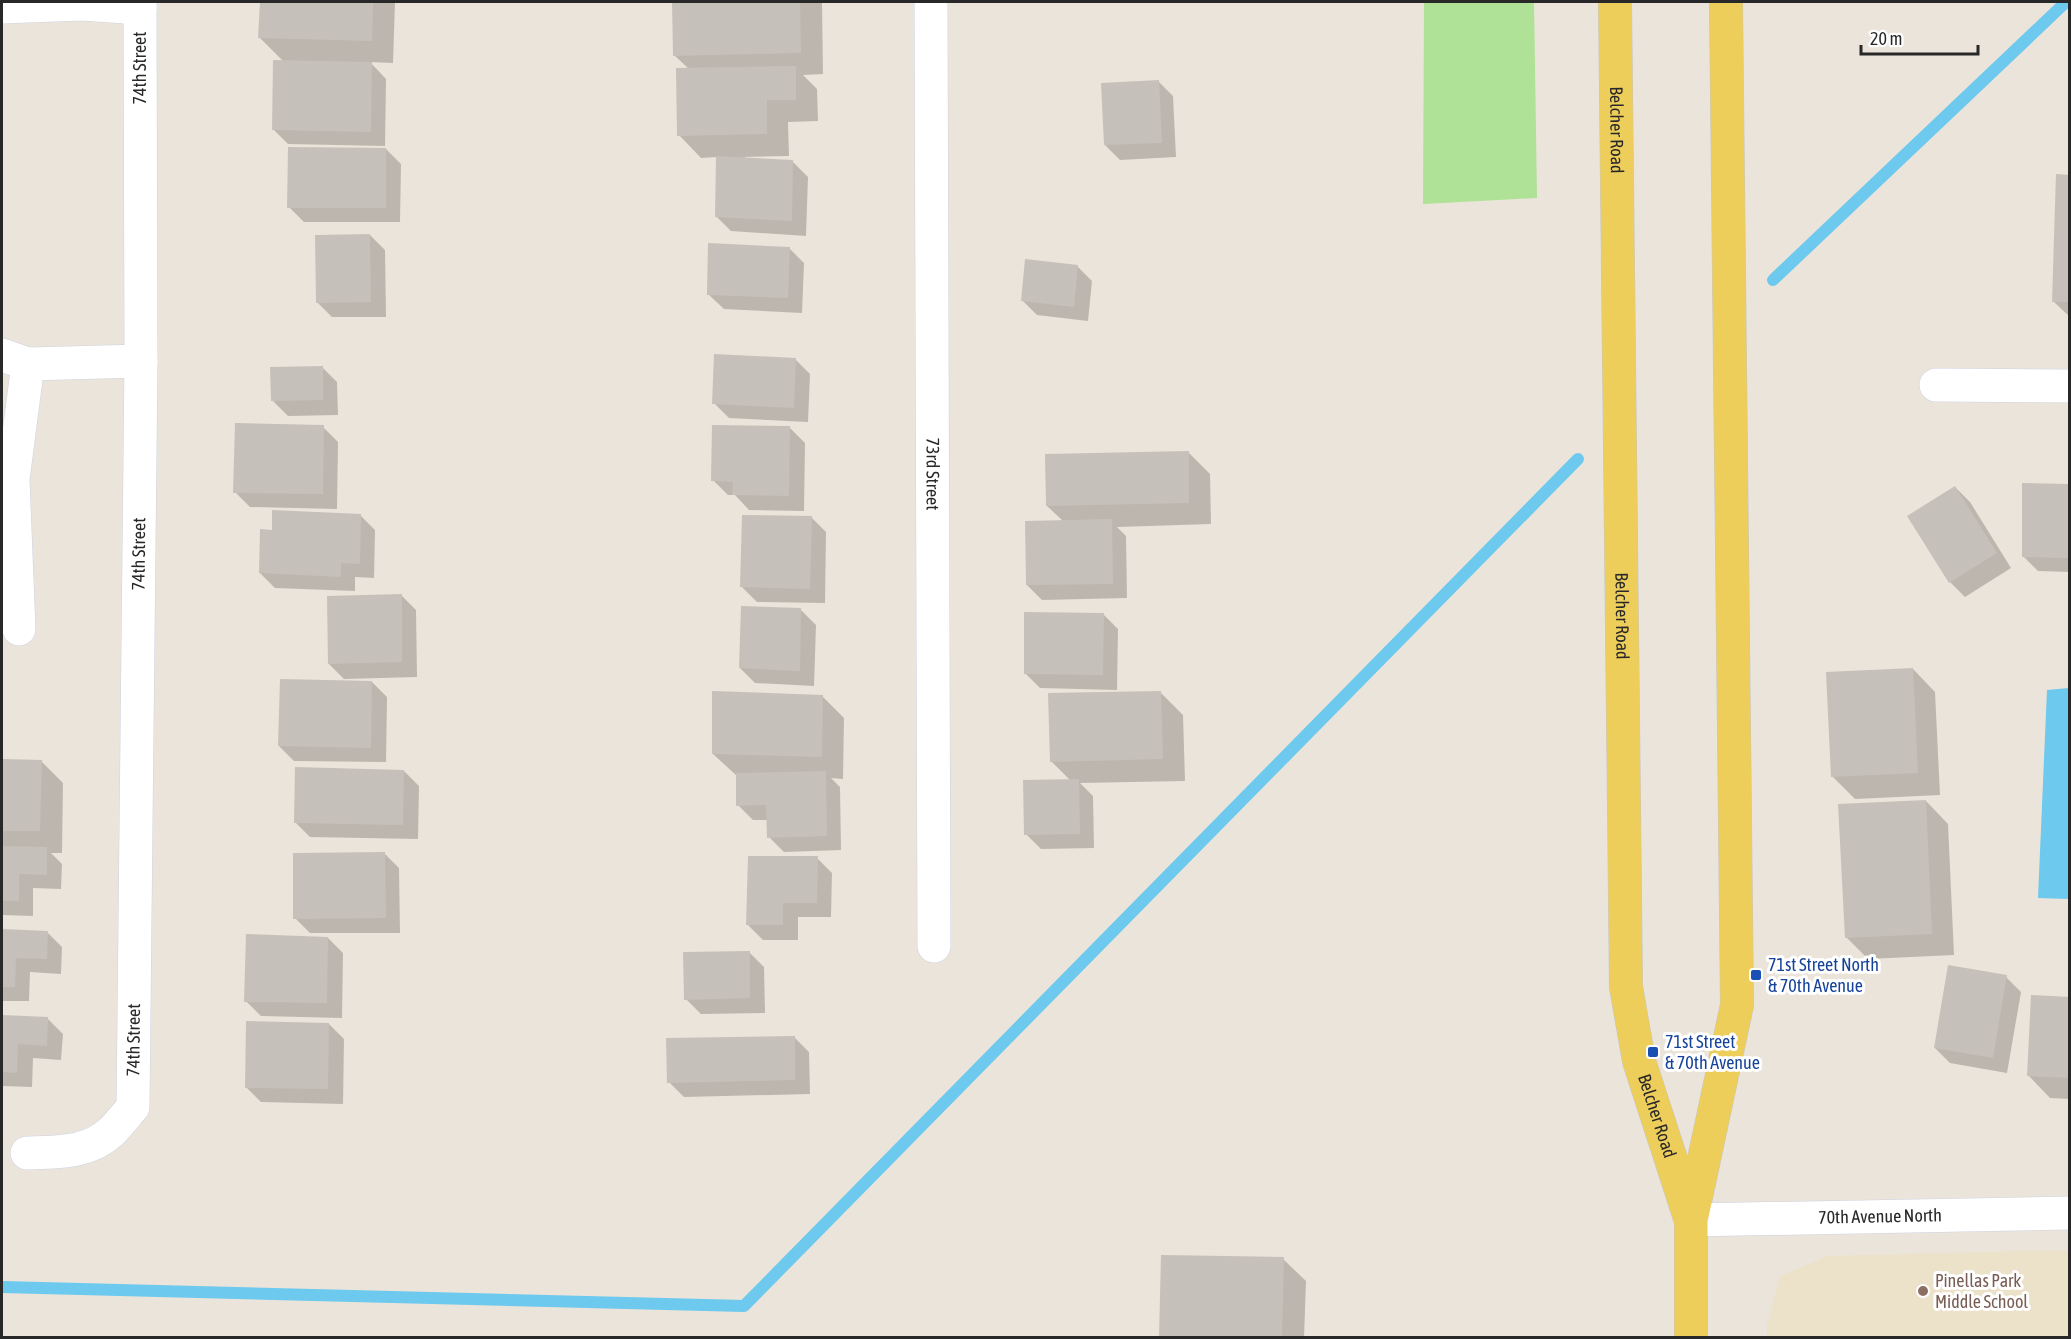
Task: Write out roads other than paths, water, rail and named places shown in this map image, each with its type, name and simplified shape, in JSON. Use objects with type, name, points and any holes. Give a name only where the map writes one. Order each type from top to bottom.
[{"type":"main road","name":"Belcher Road","points":[[1615,2],[1626,987],[1639,1061],[1691,1220]]},
{"type":"main road","name":"Belcher Road","points":[[1691,1338],[1691,1220],[1737,1005],[1726,2]]},
{"type":"street","name":"73rd Street","points":[[931,2],[934,946]]},
{"type":"street","points":[[2,7],[82,4],[140,5]]},
{"type":"street","name":"74th Street","points":[[27,1152],[59,1152],[84,1148],[110,1133],[133,1107],[141,361],[140,5]]},
{"type":"street","points":[[19,629],[13,479],[15,360],[141,361]]},
{"type":"street","points":[[1936,385],[2070,386]]},
{"type":"street","name":"70th Avenue North","points":[[1691,1220],[2070,1213]]},
{"type":"water","points":[[2069,688],[2069,899],[2038,898],[2047,690]]},
{"type":"waterway","points":[[1773,280],[2066,2]]},
{"type":"waterway","points":[[2,1287],[744,1306],[1578,459]]},
{"type":"place","name":"71st Street North & 70th Avenue","points":[[1756,975]]},
{"type":"place","name":"71st Street & 70th Avenue","points":[[1653,1052]]},
{"type":"place","name":"Pinellas Park Middle School","points":[[1923,1291]]}]
